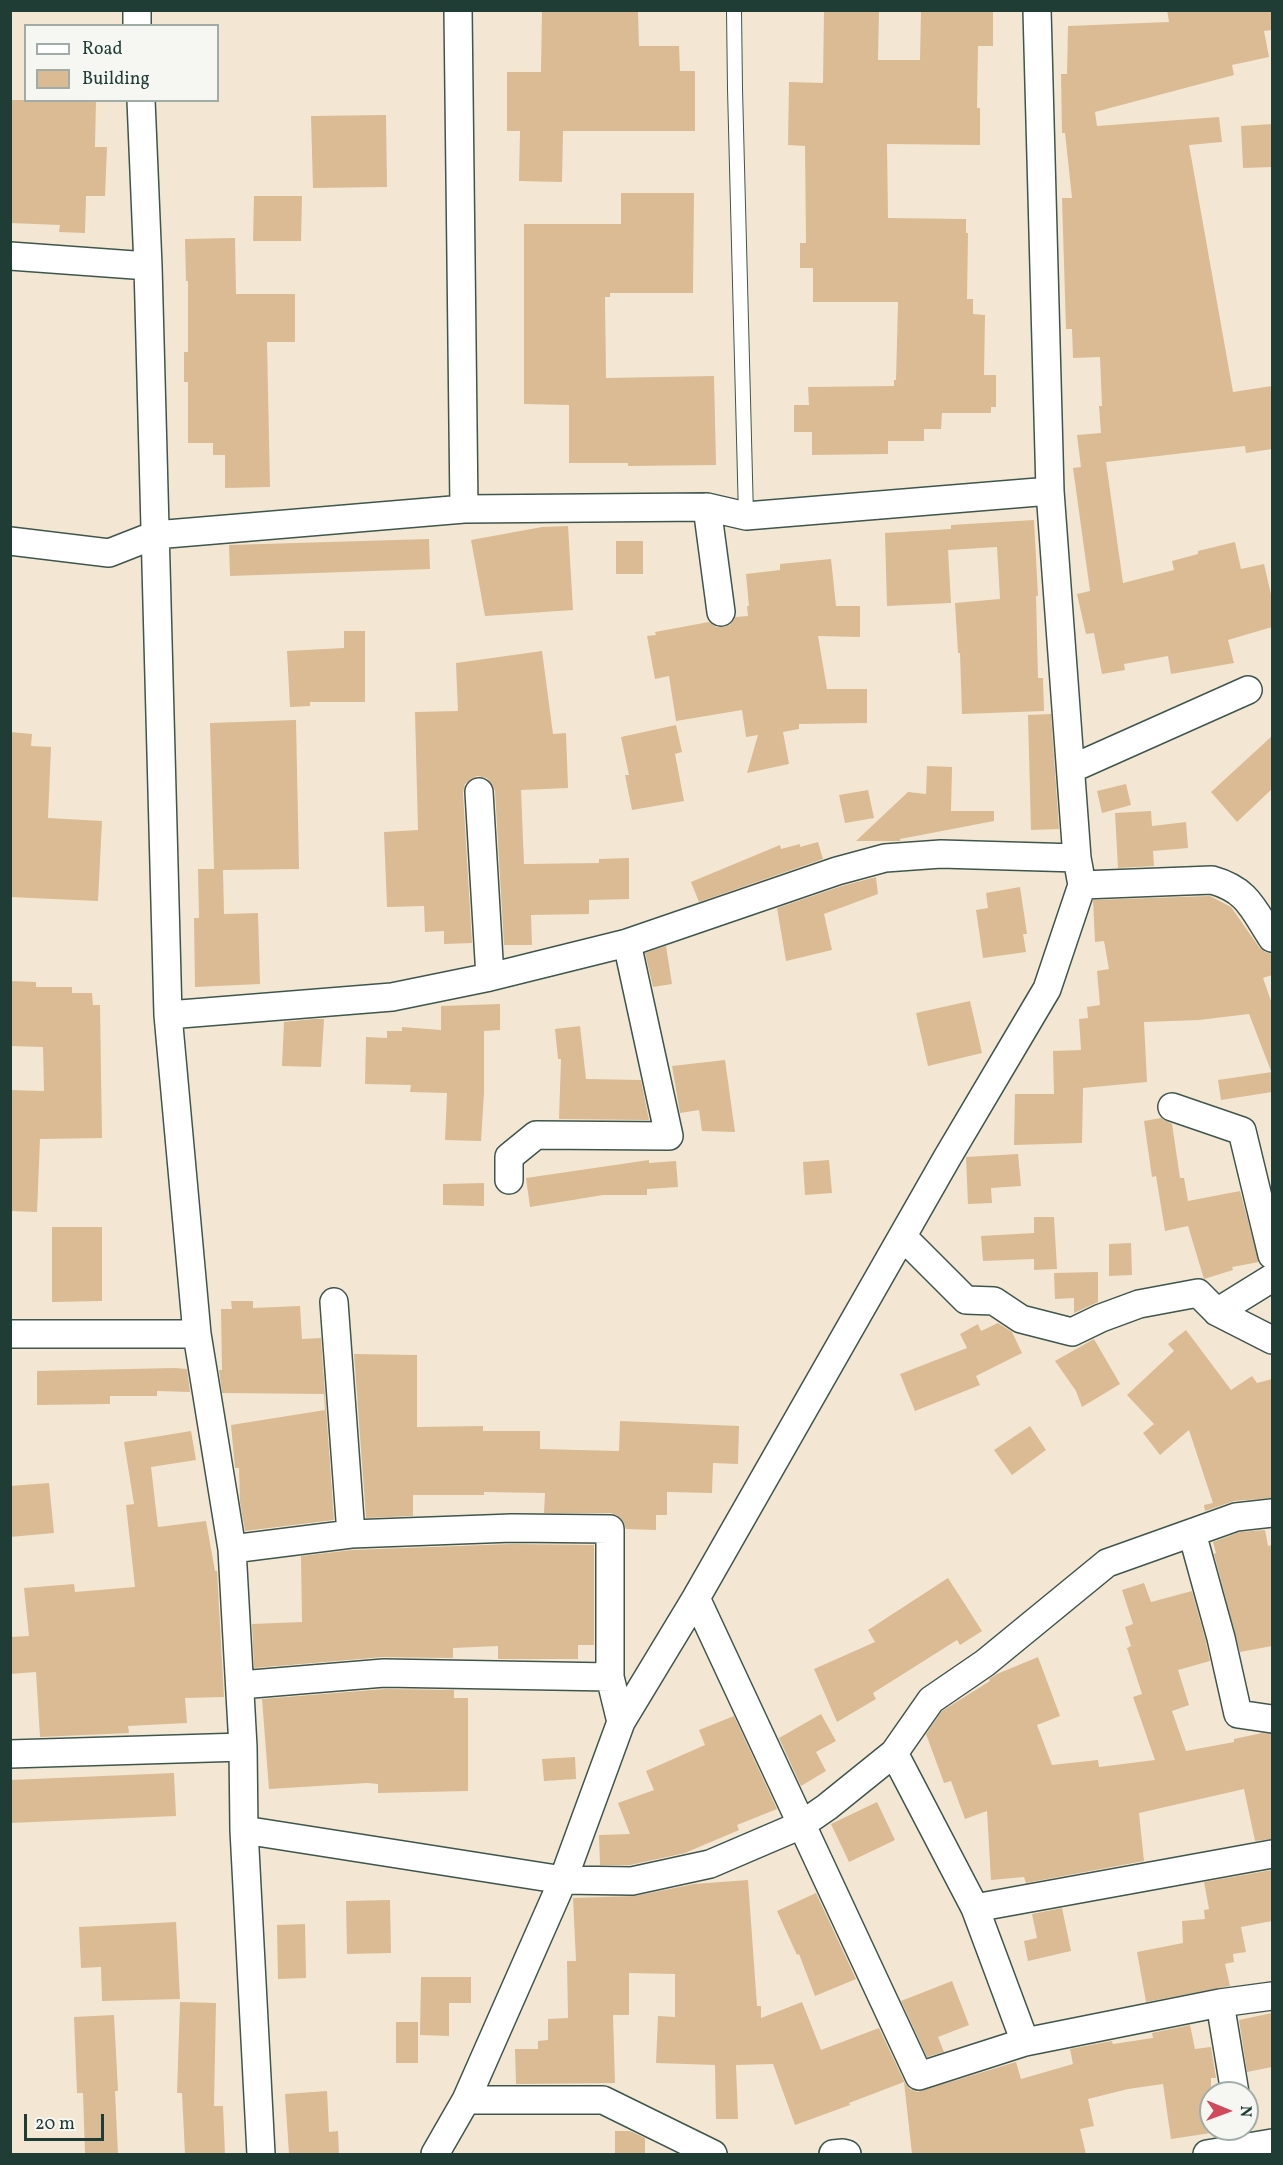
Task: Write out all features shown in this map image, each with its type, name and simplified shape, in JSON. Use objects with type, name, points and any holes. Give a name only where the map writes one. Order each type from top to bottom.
[{"type":"street","points":[[458,10],[464,509]]},
{"type":"street","points":[[435,2154],[466,2100],[562,1880],[621,1722],[696,1598],[1047,989],[1082,885],[1077,858],[1050,491],[1037,10]]},
{"type":"street","points":[[141,102],[148,266],[168,1015],[197,1334],[232,1549],[261,2154]]},
{"type":"street","points":[[10,256],[148,266]]},
{"type":"street","points":[[10,541],[109,553],[155,535],[464,509],[707,507],[746,516],[1050,491]]},
{"type":"street","points":[[707,507],[721,612]]},
{"type":"street","points":[[1071,769],[1248,690]]},
{"type":"street","points":[[478,792],[490,977]]},
{"type":"street","points":[[168,1015],[392,997],[490,977],[627,943],[837,871],[885,858],[940,854],[1077,858]]},
{"type":"street","points":[[1082,885],[1212,880],[1220,882],[1242,894],[1272,938]]},
{"type":"street","points":[[509,1180],[510,1157],[536,1135],[669,1136],[627,943]]},
{"type":"street","points":[[1172,1107],[1242,1131],[1272,1255]]},
{"type":"street","points":[[903,1237],[966,1300],[994,1301],[1021,1319],[1072,1332],[1101,1318],[1139,1305],[1198,1293],[1217,1312],[1272,1340]]},
{"type":"street","points":[[1217,1312],[1272,1278]]},
{"type":"street","points":[[334,1302],[351,1534]]},
{"type":"street","points":[[10,1334],[197,1334]]},
{"type":"street","points":[[244,1830],[562,1880],[632,1881],[710,1864],[801,1825],[894,1753],[931,1700],[986,1663],[1107,1563],[1236,1517],[1272,1513]]},
{"type":"street","points":[[232,1549],[351,1534],[512,1528],[610,1529],[610,1677],[621,1722]]},
{"type":"street","points":[[1192,1533],[1221,1638],[1238,1714],[1272,1719]]},
{"type":"street","points":[[696,1598],[919,2076],[1025,2042],[1220,2003],[1272,1996]]},
{"type":"street","points":[[240,1685],[384,1673],[610,1677]]},
{"type":"street","points":[[10,1754],[243,1747]]},
{"type":"street","points":[[894,1753],[975,1908],[1025,2042]]},
{"type":"street","points":[[975,1908],[1272,1854]]},
{"type":"street","points":[[1220,2003],[1233,2081]]},
{"type":"street","points":[[466,2100],[603,2100],[713,2154]]},
{"type":"street","points":[[1207,2154],[1236,2141]]},
{"type":"lane","points":[[734,10],[746,516]]},
{"type":"building","points":[[542,10],[638,10],[639,46],[679,46],[680,71],[695,71],[695,131],[563,131],[562,182],[519,181],[520,131],[507,131],[507,72],[541,72]]},
{"type":"building","points":[[824,10],[879,10],[878,60],[920,60],[921,10],[993,10],[993,46],[978,46],[977,108],[980,108],[980,145],[887,144],[888,218],[966,219],[966,233],[968,233],[967,299],[973,299],[973,314],[985,315],[984,375],[996,375],[996,407],[991,407],[991,413],[942,413],[941,429],[924,429],[924,441],[888,441],[888,454],[812,455],[812,432],[794,432],[794,405],[809,405],[808,387],[894,386],[894,380],[896,380],[898,302],[813,302],[813,268],[800,268],[800,243],[806,243],[805,146],[788,145],[789,82],[823,83]]},
{"type":"building","points":[[1167,10],[1272,10],[1272,30],[1264,31],[1269,57],[1232,65],[1234,75],[1095,112],[1097,126],[1219,117],[1222,142],[1189,145],[1233,392],[1272,386],[1272,449],[1246,453],[1245,446],[1106,462],[1123,583],[1174,570],[1172,561],[1198,554],[1198,551],[1235,542],[1241,569],[1264,564],[1272,599],[1272,627],[1228,640],[1234,663],[1171,674],[1168,656],[1124,664],[1125,670],[1102,674],[1094,633],[1086,634],[1077,594],[1090,591],[1073,468],[1081,467],[1077,435],[1101,433],[1100,357],[1073,358],[1072,329],[1066,329],[1062,198],[1072,198],[1065,133],[1062,133],[1061,74],[1067,74],[1068,26],[1169,22]]},
{"type":"building","points":[[10,100],[96,102],[95,147],[107,147],[105,196],[86,196],[85,233],[59,232],[60,225],[10,223]]},
{"type":"building","points":[[386,115],[387,187],[313,188],[311,116]]},
{"type":"building","points":[[1272,124],[1272,167],[1243,168],[1241,126]]},
{"type":"building","points":[[621,193],[694,193],[693,293],[610,293],[610,297],[605,297],[606,378],[714,376],[716,465],[628,466],[628,463],[569,463],[569,405],[524,404],[524,224],[621,224]]},
{"type":"building","points":[[254,196],[302,196],[301,241],[253,241]]},
{"type":"building","points":[[235,238],[236,294],[295,294],[295,342],[267,342],[270,487],[225,488],[225,455],[213,455],[213,443],[188,443],[188,382],[184,382],[184,352],[188,352],[188,281],[186,281],[185,239]]},
{"type":"building","points":[[1034,520],[1038,596],[1036,596],[1038,678],[1043,678],[1044,711],[962,714],[960,653],[958,653],[955,603],[1000,599],[997,547],[948,550],[951,603],[887,606],[885,533],[951,529],[951,525]]},
{"type":"building","points":[[568,526],[573,610],[485,616],[471,540],[542,527]]},
{"type":"building","points":[[429,539],[430,569],[230,576],[229,545]]},
{"type":"building","points":[[616,541],[643,541],[643,574],[616,574]]},
{"type":"building","points":[[831,559],[836,606],[860,606],[860,637],[818,636],[827,689],[867,689],[867,723],[799,724],[799,729],[783,732],[789,764],[747,773],[758,735],[746,737],[742,710],[676,721],[669,676],[655,679],[647,636],[656,635],[655,632],[709,622],[716,627],[730,625],[736,617],[748,616],[746,574],[780,570],[780,564]]},
{"type":"building","points":[[344,631],[365,631],[365,702],[310,702],[310,706],[290,707],[287,651],[344,648]]},
{"type":"building","points":[[542,651],[553,734],[566,733],[568,788],[521,790],[524,864],[599,863],[599,859],[629,858],[629,899],[589,900],[589,914],[531,915],[532,945],[504,945],[495,791],[487,778],[477,776],[465,784],[463,793],[472,943],[444,944],[444,931],[425,932],[424,906],[387,907],[384,832],[418,830],[415,712],[458,711],[456,663]]},
{"type":"building","points":[[1051,714],[1059,829],[1031,830],[1028,715]]},
{"type":"building","points":[[296,720],[299,869],[223,870],[224,914],[258,913],[260,984],[195,987],[194,918],[199,918],[198,869],[214,869],[210,723]]},
{"type":"building","points":[[676,725],[682,752],[675,754],[684,801],[632,810],[625,775],[629,775],[621,737]]},
{"type":"building","points":[[10,732],[32,734],[31,746],[51,747],[48,818],[102,821],[98,901],[10,897]]},
{"type":"building","points":[[1272,736],[1272,789],[1237,822],[1211,792]]},
{"type":"building","points":[[927,766],[952,767],[951,811],[994,811],[994,821],[900,839],[900,841],[856,841],[908,792],[926,794]]},
{"type":"building","points":[[1126,784],[1131,805],[1102,813],[1097,791]]},
{"type":"building","points":[[868,790],[874,818],[845,823],[839,795]]},
{"type":"building","points":[[1151,811],[1152,826],[1186,822],[1188,848],[1153,851],[1154,866],[1118,868],[1115,813]]},
{"type":"building","points":[[818,842],[823,859],[699,902],[691,882],[780,845],[781,849]]},
{"type":"building","points":[[876,877],[878,894],[824,914],[832,950],[786,961],[777,908]]},
{"type":"building","points":[[1020,887],[1027,934],[1023,934],[1026,952],[983,958],[976,910],[988,908],[986,893]]},
{"type":"building","points":[[1210,896],[1231,907],[1259,947],[1272,954],[1272,975],[1263,978],[1272,1004],[1272,1071],[1249,1014],[1199,1020],[1144,1022],[1147,1082],[1083,1088],[1082,1143],[1014,1145],[1015,1094],[1054,1094],[1053,1051],[1081,1050],[1079,1019],[1088,1018],[1087,1007],[1100,1005],[1097,971],[1109,969],[1104,941],[1095,942],[1093,900]]},
{"type":"building","points":[[666,946],[672,984],[653,987],[645,953]]},
{"type":"building","points":[[10,981],[36,982],[36,987],[72,987],[72,993],[92,993],[93,1005],[100,1005],[102,1138],[40,1139],[37,1212],[10,1211],[10,1090],[44,1091],[43,1047],[10,1046]]},
{"type":"building","points":[[970,1001],[982,1053],[928,1066],[916,1013]]},
{"type":"building","points":[[500,1004],[500,1030],[484,1031],[481,1141],[445,1140],[447,1093],[410,1092],[411,1085],[365,1084],[366,1037],[387,1038],[387,1031],[402,1031],[402,1027],[441,1030],[441,1006]]},
{"type":"building","points":[[324,1019],[321,1067],[282,1066],[284,1022]]},
{"type":"building","points":[[580,1026],[586,1079],[641,1080],[649,1120],[559,1119],[561,1059],[558,1059],[555,1029]]},
{"type":"building","points":[[725,1060],[735,1132],[702,1131],[699,1110],[680,1113],[672,1066]]},
{"type":"building","points":[[1272,1072],[1272,1092],[1221,1100],[1218,1080]]},
{"type":"building","points":[[1161,1118],[1172,1124],[1180,1178],[1184,1178],[1188,1201],[1240,1191],[1259,1262],[1232,1267],[1233,1270],[1204,1279],[1188,1226],[1165,1231],[1156,1176],[1152,1177],[1144,1121]]},
{"type":"building","points":[[1018,1154],[1021,1186],[991,1188],[992,1203],[968,1204],[966,1157]]},
{"type":"building","points":[[649,1160],[649,1163],[676,1161],[678,1187],[647,1189],[647,1195],[603,1195],[530,1207],[526,1178]]},
{"type":"building","points":[[829,1160],[832,1193],[805,1195],[803,1162]]},
{"type":"building","points":[[484,1183],[484,1206],[443,1205],[443,1184]]},
{"type":"building","points":[[1034,1217],[1054,1217],[1057,1269],[1034,1270],[1034,1259],[983,1261],[981,1236],[1034,1233]]},
{"type":"building","points":[[52,1227],[102,1227],[102,1301],[52,1302]]},
{"type":"building","points":[[1131,1243],[1132,1275],[1109,1276],[1109,1244]]},
{"type":"building","points":[[1098,1272],[1098,1302],[1074,1313],[1074,1298],[1055,1299],[1054,1273]]},
{"type":"building","points":[[231,1301],[253,1301],[253,1308],[300,1306],[302,1339],[321,1338],[334,1520],[245,1531],[240,1502],[239,1468],[235,1468],[231,1425],[325,1410],[324,1394],[222,1393],[219,1370],[222,1370],[221,1309],[232,1309]]},
{"type":"building","points":[[998,1323],[1012,1332],[1022,1353],[976,1376],[980,1385],[915,1411],[900,1374],[967,1348],[960,1334],[978,1324],[981,1331]]},
{"type":"building","points":[[1186,1330],[1231,1390],[1252,1376],[1257,1383],[1272,1379],[1272,1498],[1234,1501],[1205,1511],[1204,1505],[1213,1503],[1189,1430],[1160,1455],[1143,1433],[1154,1424],[1127,1395],[1174,1351],[1168,1344]]},
{"type":"building","points":[[1094,1339],[1120,1384],[1082,1407],[1076,1391],[1055,1361]]},
{"type":"building","points":[[354,1354],[417,1355],[417,1427],[483,1426],[483,1431],[540,1431],[540,1449],[619,1451],[620,1421],[739,1426],[738,1464],[713,1463],[712,1493],[667,1492],[667,1515],[656,1515],[656,1530],[626,1529],[623,1521],[611,1513],[544,1513],[545,1493],[484,1492],[484,1495],[413,1495],[413,1516],[366,1518]]},
{"type":"building","points":[[187,1369],[190,1392],[157,1391],[157,1396],[110,1396],[110,1404],[37,1405],[37,1371]]},
{"type":"building","points":[[1030,1426],[1046,1450],[1012,1475],[994,1450]]},
{"type":"building","points":[[191,1431],[196,1460],[151,1467],[158,1527],[206,1521],[215,1571],[217,1571],[224,1697],[185,1698],[187,1723],[128,1726],[129,1733],[40,1737],[36,1672],[10,1674],[10,1637],[29,1636],[24,1588],[74,1584],[75,1592],[135,1587],[126,1505],[134,1504],[124,1442]]},
{"type":"building","points":[[49,1483],[54,1533],[10,1537],[10,1486]]},
{"type":"building","points":[[1265,1530],[1268,1546],[1272,1545],[1272,1646],[1240,1652],[1214,1554],[1216,1553],[1213,1542],[1240,1532]]},
{"type":"building","points":[[512,1544],[594,1545],[594,1645],[578,1645],[578,1659],[498,1659],[498,1646],[453,1648],[453,1658],[383,1657],[254,1668],[252,1624],[302,1622],[301,1556],[352,1550]]},
{"type":"building","points":[[948,1578],[982,1631],[960,1645],[957,1640],[873,1693],[876,1699],[837,1722],[814,1669],[875,1642],[868,1630]]},
{"type":"building","points":[[1144,1583],[1151,1602],[1192,1591],[1206,1642],[1210,1661],[1178,1670],[1189,1705],[1172,1711],[1186,1751],[1234,1742],[1234,1739],[1262,1733],[1272,1734],[1272,1839],[1255,1841],[1244,1789],[1139,1813],[1144,1861],[1026,1883],[1024,1877],[991,1880],[987,1811],[965,1819],[951,1781],[944,1783],[926,1734],[942,1711],[990,1681],[989,1679],[997,1674],[1038,1657],[1060,1716],[1037,1725],[1052,1765],[1098,1760],[1099,1767],[1155,1760],[1133,1697],[1142,1694],[1127,1648],[1131,1646],[1125,1627],[1133,1624],[1122,1590]]},
{"type":"building","points":[[385,1689],[454,1690],[454,1698],[468,1698],[468,1791],[378,1793],[378,1784],[367,1783],[269,1789],[262,1699]]},
{"type":"building","points":[[821,1714],[836,1741],[816,1752],[826,1771],[801,1786],[779,1738]]},
{"type":"building","points":[[734,1716],[777,1809],[737,1825],[739,1830],[685,1853],[630,1865],[600,1865],[599,1835],[630,1834],[618,1803],[654,1790],[646,1771],[705,1745],[699,1730]]},
{"type":"building","points":[[575,1757],[576,1779],[544,1781],[542,1759]]},
{"type":"building","points":[[174,1773],[176,1816],[10,1823],[10,1780]]},
{"type":"building","points":[[877,1802],[895,1840],[849,1862],[831,1824]]},
{"type":"building","points":[[1272,1870],[1272,1921],[1241,1927],[1246,1952],[1233,1954],[1234,1962],[1225,1964],[1230,1986],[1146,2002],[1137,1952],[1183,1943],[1182,1921],[1205,1919],[1204,1910],[1209,1909],[1204,1882]]},
{"type":"building","points":[[748,1880],[757,2006],[761,2006],[761,2018],[802,2002],[821,2050],[879,2028],[905,2083],[917,2092],[1016,2062],[1021,2079],[1073,2064],[1070,2049],[1112,2041],[1113,2044],[1153,2038],[1152,2033],[1190,2025],[1195,2049],[1211,2047],[1216,2078],[1211,2078],[1211,2081],[1199,2081],[1199,2135],[1171,2139],[1163,2084],[1128,2089],[1088,2099],[1094,2126],[1080,2129],[1086,2154],[912,2154],[904,2082],[795,2125],[773,2064],[736,2065],[738,2119],[716,2119],[715,2065],[656,2063],[658,2016],[675,2017],[675,1974],[629,1973],[629,2015],[613,2015],[615,2083],[516,2084],[515,2049],[538,2049],[538,2041],[548,2040],[548,2019],[568,2018],[567,1961],[576,1961],[573,1898],[635,1896],[694,1884]]},
{"type":"building","points":[[816,1893],[856,1979],[815,1996],[799,1954],[797,1955],[777,1911]]},
{"type":"building","points":[[390,1900],[391,1953],[347,1954],[346,1901]]},
{"type":"building","points":[[1062,1908],[1071,1951],[1028,1961],[1024,1941],[1037,1938],[1032,1914]]},
{"type":"building","points":[[176,1922],[180,1999],[102,2001],[101,1967],[81,1968],[79,1927]]},
{"type":"building","points":[[305,1924],[306,1978],[278,1979],[277,1925]]},
{"type":"building","points":[[421,1977],[471,1977],[471,2003],[449,2003],[449,2036],[420,2035]]},
{"type":"building","points":[[952,1981],[969,2025],[938,2037],[944,2052],[927,2057],[901,2001]]},
{"type":"building","points":[[180,2002],[216,2003],[214,2106],[223,2106],[225,2154],[185,2154],[182,2093],[177,2093]]},
{"type":"building","points":[[1272,2013],[1272,2067],[1247,2072],[1239,2020]]},
{"type":"building","points":[[114,2015],[118,2091],[115,2091],[118,2154],[85,2154],[83,2093],[77,2093],[74,2017]]},
{"type":"building","points":[[396,2022],[418,2022],[418,2063],[396,2063]]},
{"type":"building","points":[[327,2091],[329,2132],[338,2131],[339,2154],[289,2154],[285,2094]]},
{"type":"building","points":[[615,2131],[630,2131],[645,2138],[645,2154],[615,2154]]}]
